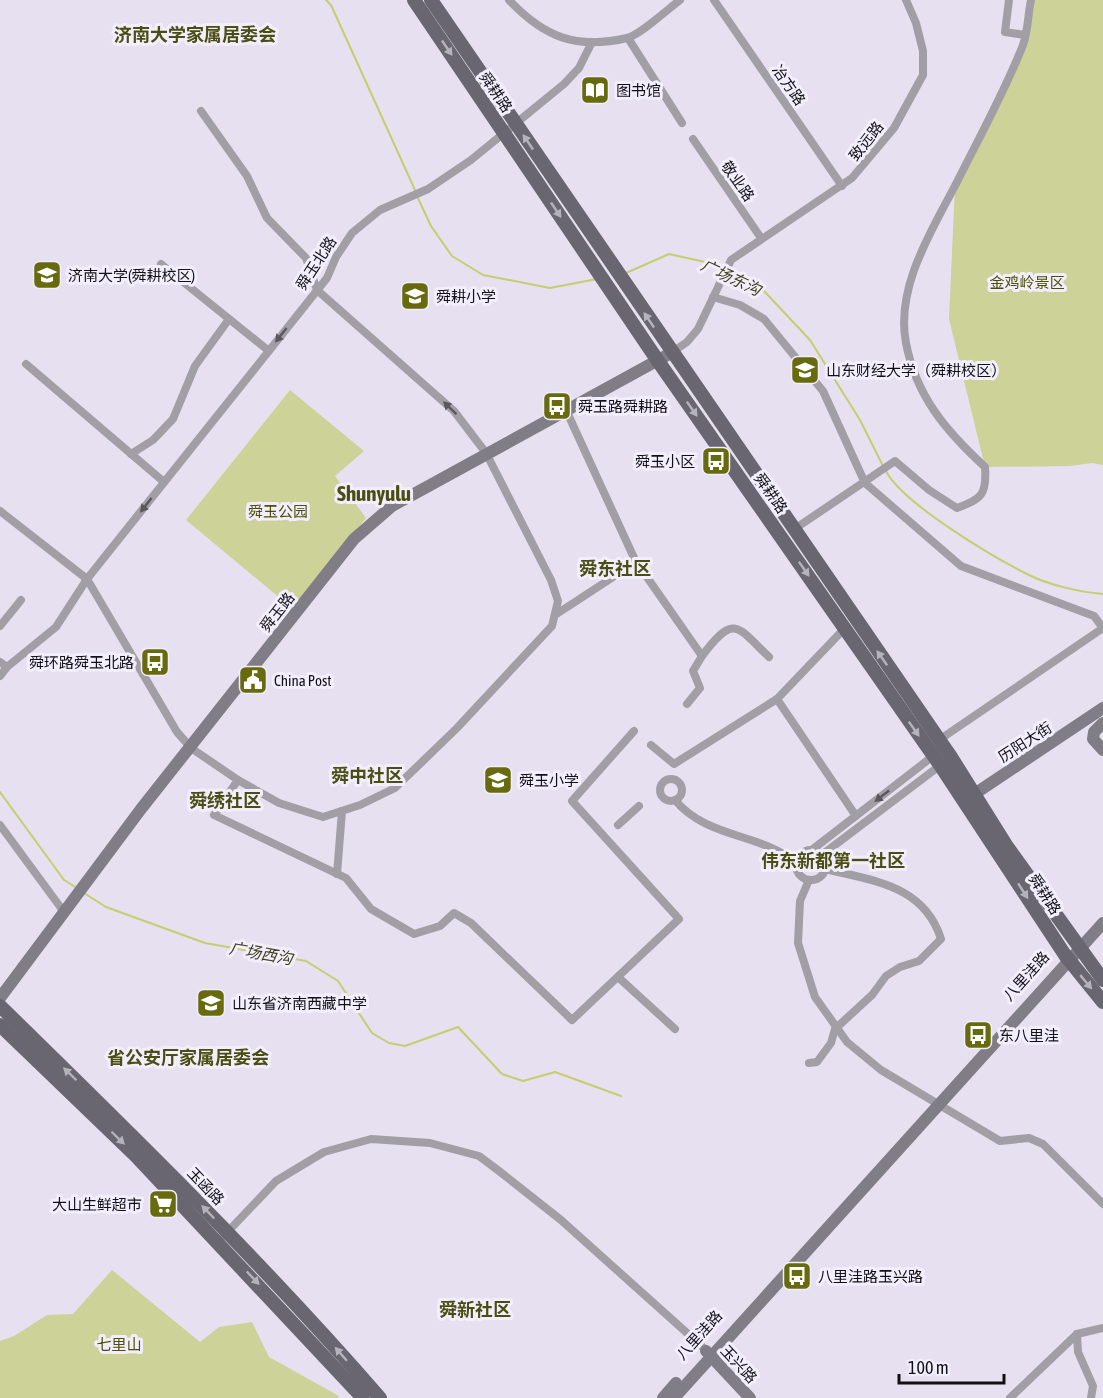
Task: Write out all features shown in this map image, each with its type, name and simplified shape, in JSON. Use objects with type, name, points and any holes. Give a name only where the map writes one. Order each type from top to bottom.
[{"type":"main road","name":"舜耕路","points":[[414,0],[658,361],[844,629],[942,753]]},
{"type":"main road","name":"舜耕路","points":[[431,0],[793,530],[942,753],[1067,958],[1103,1002]]},
{"type":"main road","name":"舜耕路","points":[[971,800],[1103,980]]},
{"type":"main road","name":"玉函路","points":[[0,1006],[169,1171],[223,1238],[363,1398]]},
{"type":"main road","name":"玉函路","points":[[0,1025],[327,1337],[380,1398]]},
{"type":"street","points":[[509,0],[551,35],[574,43],[628,38],[680,0]]},
{"type":"street","name":"冶方路","points":[[714,0],[842,186]]},
{"type":"street","name":"致远路","points":[[713,297],[730,263],[761,238],[842,186],[865,166],[894,128],[923,75],[923,51],[916,22],[906,0]]},
{"type":"street","points":[[1009,0],[1005,32],[1025,35]]},
{"type":"street","points":[[793,530],[895,461],[929,490],[957,508],[976,501],[986,486],[985,467],[951,436],[924,398],[906,342],[905,313],[918,261],[1002,92],[1025,35],[1031,0]]},
{"type":"street","points":[[628,38],[682,123]]},
{"type":"street","name":"舜玉北路","points":[[0,676],[4,664],[56,627],[87,579],[317,290],[352,233],[380,210],[428,189],[471,160],[579,68],[592,42]]},
{"type":"street","points":[[0,511],[87,579],[177,732],[191,748],[238,780],[279,803],[323,817],[395,788],[495,689],[552,626],[558,601],[551,580],[486,453],[454,411],[317,290],[306,258],[267,218],[247,176],[201,111]]},
{"type":"street","name":"敬业路","points":[[693,139],[761,238]]},
{"type":"street","points":[[161,264],[269,351]]},
{"type":"street","points":[[671,352],[687,342],[698,329],[713,297],[740,305],[764,319],[823,391],[865,483],[961,566],[1094,616],[1103,628],[942,753],[813,849],[800,854],[796,863],[797,872],[809,880],[819,878],[826,869],[823,854]]},
{"type":"street","points":[[131,454],[153,440],[173,419],[195,366],[229,319]]},
{"type":"street","name":"舜玉路","points":[[0,998],[84,886],[354,539],[392,506],[671,352]]},
{"type":"street","points":[[26,364],[164,482]]},
{"type":"street","points":[[567,410],[635,560],[702,656]]},
{"type":"street","points":[[555,615],[630,566],[635,560]]},
{"type":"street","points":[[0,626],[21,600]]},
{"type":"street","points":[[687,704],[700,688],[693,671],[716,638],[730,628],[744,630],[769,657]]},
{"type":"street","points":[[796,863],[776,852],[696,820],[675,800],[666,799],[662,795],[662,785],[669,780],[674,764],[777,699],[844,629]]},
{"type":"street","points":[[777,699],[856,816]]},
{"type":"street","name":"历阳大街","points":[[971,800],[1103,708]]},
{"type":"street","name":"历阳大街","points":[[971,800],[1103,714]]},
{"type":"street","points":[[1101,743],[1094,732],[1103,723]]},
{"type":"street","points":[[238,780],[214,815],[346,878],[371,909],[414,934],[440,926],[454,913],[471,923],[572,1020],[679,919],[572,801],[634,731]]},
{"type":"street","points":[[651,745],[674,764]]},
{"type":"street","points":[[823,854],[942,753]]},
{"type":"street","points":[[669,780],[679,782],[682,789],[681,796],[675,800]]},
{"type":"street","points":[[618,825],[639,806]]},
{"type":"street","points":[[337,874],[342,811]]},
{"type":"street","points":[[0,825],[68,908]]},
{"type":"street","points":[[813,849],[823,854]]},
{"type":"street","points":[[810,1063],[817,1062],[831,1043],[837,1026],[872,995],[886,976],[900,967],[919,961],[941,939],[935,921],[907,894],[880,882],[826,869]]},
{"type":"street","points":[[809,880],[799,909],[798,943],[815,997],[847,1042],[881,1070],[1000,1141],[1029,1138],[1043,1144],[1103,1204]]},
{"type":"street","points":[[1081,949],[1103,923]]},
{"type":"street","name":"八里洼路","points":[[674,1398],[709,1354],[936,1102],[1067,958],[1081,949]]},
{"type":"street","points":[[618,977],[675,1029]]},
{"type":"street","points":[[223,1238],[276,1181],[324,1152],[371,1139],[430,1143],[479,1156],[486,1161],[561,1220],[709,1354]]},
{"type":"street","points":[[1010,1398],[1077,1334],[1103,1328]]},
{"type":"street","points":[[1077,1334],[1078,1352],[1093,1386],[1091,1398]]},
{"type":"street","name":"八里洼路","points":[[663,1398],[709,1354]]},
{"type":"street","name":"玉兴路","points":[[709,1354],[750,1398]]},
{"type":"green space","name":"金鸡岭景区","points":[[1031,0],[1103,0],[1103,465],[1092,463],[1070,466],[985,467],[949,319],[955,186],[1024,42]]},
{"type":"green space","name":"舜玉公园","points":[[290,390],[364,451],[335,476],[366,518],[293,609],[186,520]]},
{"type":"green space","name":"七里山","points":[[112,1270],[200,1342],[219,1327],[252,1322],[269,1357],[339,1396],[338,1398],[0,1398],[0,1341],[14,1336],[47,1315],[73,1314]]},
{"type":"waterway","name":"广场东沟","points":[[326,0],[331,5],[415,190]]},
{"type":"waterway","name":"广场东沟","points":[[417,196],[431,226],[452,256],[483,275],[550,288],[597,279]]},
{"type":"waterway","name":"广场东沟","points":[[626,273],[669,254],[705,262],[764,291],[810,340],[860,420],[883,466]]},
{"type":"waterway","name":"广场东沟","points":[[886,471],[895,484],[929,513],[1012,566],[1054,585],[1103,594]]},
{"type":"waterway","name":"广场西沟","points":[[0,792],[64,880],[77,888]]},
{"type":"waterway","name":"广场西沟","points":[[84,893],[106,907],[205,943],[306,961],[338,981],[372,1033],[389,1043],[405,1046],[458,1027],[502,1074],[523,1081],[555,1072],[621,1096]]},
{"type":"place","name":"图书馆","points":[[595,90]]},
{"type":"place","name":"济南大学(舜耕校区)","points":[[47,275]]},
{"type":"place","name":"舜耕小学","points":[[415,296]]},
{"type":"place","name":"山东财经大学（舜耕校区）","points":[[805,370]]},
{"type":"place","name":"舜玉路舜耕路","points":[[557,406]]},
{"type":"place","name":"舜玉小区","points":[[716,461]]},
{"type":"place","name":"舜环路舜玉北路","points":[[155,662]]},
{"type":"place","name":"China Post","points":[[253,680]]},
{"type":"place","name":"舜玉小学","points":[[498,780]]},
{"type":"place","name":"山东省济南西藏中学","points":[[211,1003]]},
{"type":"place","name":"东八里洼","points":[[978,1035]]},
{"type":"place","name":"大山生鲜超市","points":[[163,1204]]},
{"type":"place","name":"八里洼路玉兴路","points":[[797,1276]]},
{"type":"district","name":"济南大学家属居委会","points":[[195,34]]},
{"type":"district","name":"Shunyulu","points":[[374,493]]},
{"type":"district","name":"舜东社区","points":[[615,568]]},
{"type":"district","name":"舜中社区","points":[[367,775]]},
{"type":"district","name":"舜绣社区","points":[[225,800]]},
{"type":"district","name":"伟东新都第一社区","points":[[833,860]]},
{"type":"district","name":"省公安厅家属居委会","points":[[188,1057]]},
{"type":"district","name":"舜新社区","points":[[475,1309]]}]
